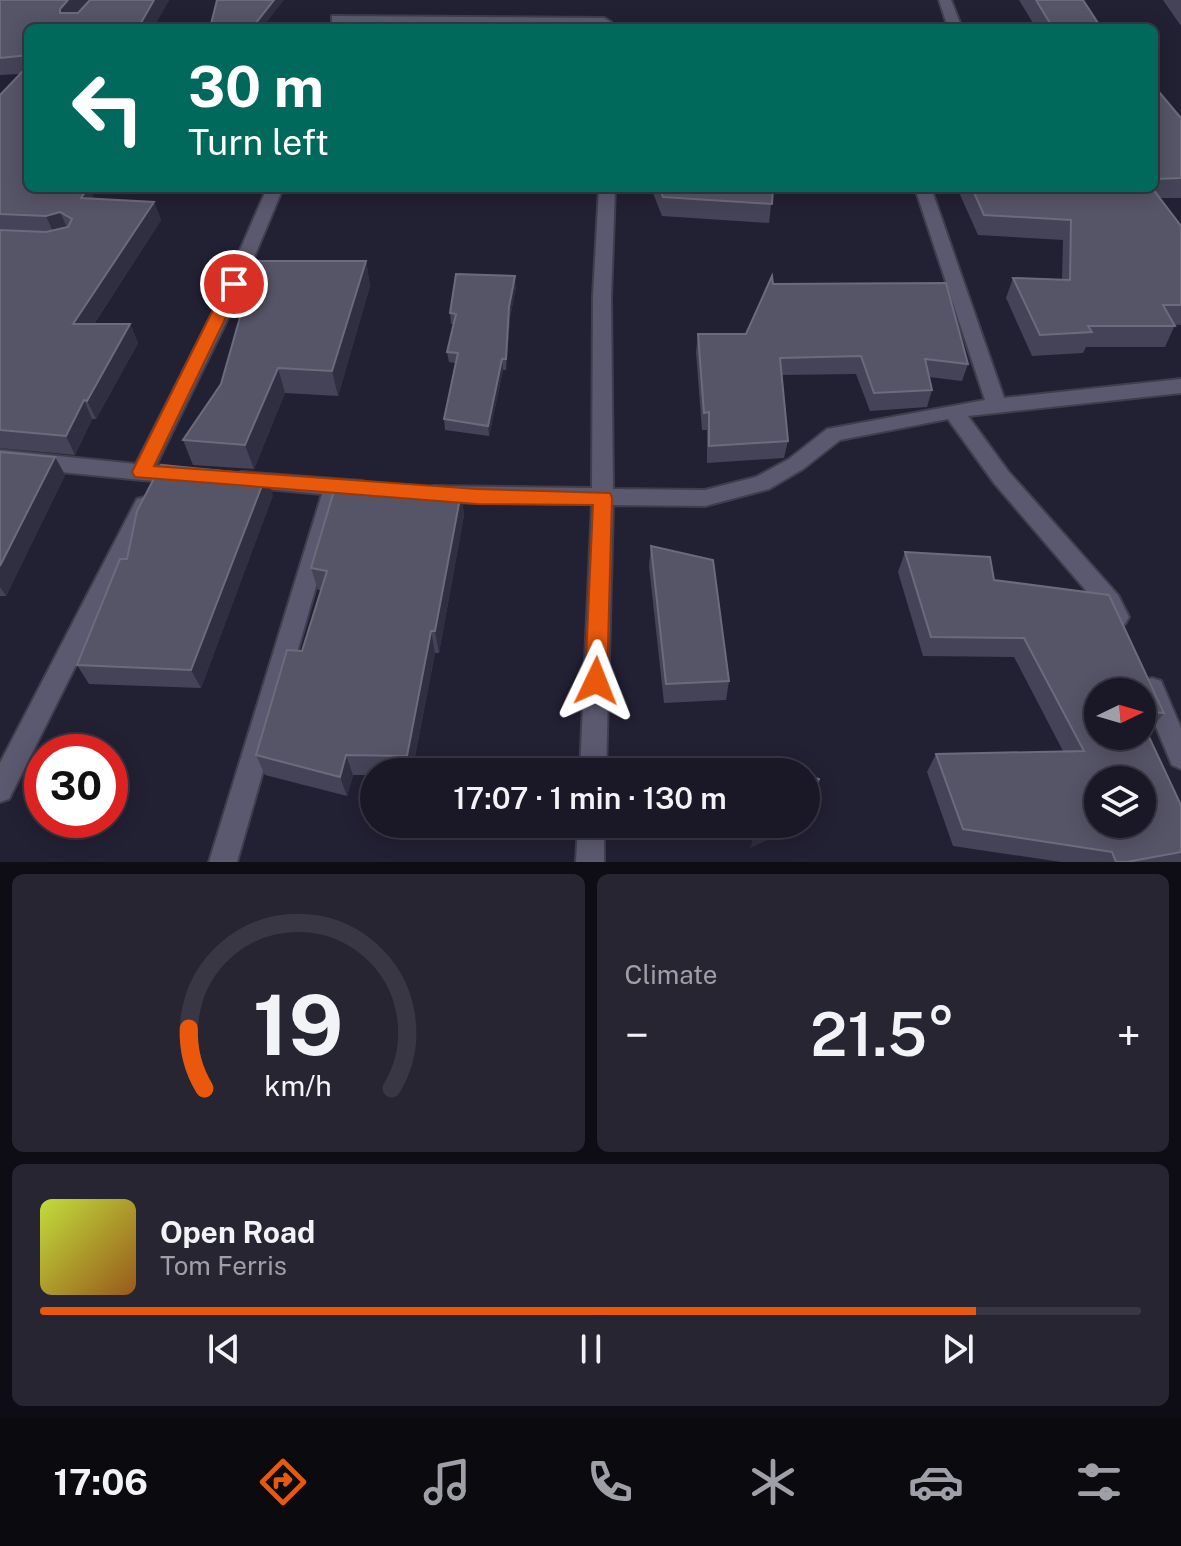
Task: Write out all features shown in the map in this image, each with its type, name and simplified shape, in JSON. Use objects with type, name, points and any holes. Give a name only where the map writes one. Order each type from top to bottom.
[{"type":"street","points":[[342,0],[336,23],[604,20]]},
{"type":"street","points":[[945,0],[954,24]]},
{"type":"street","points":[[0,790],[152,472],[273,192]]},
{"type":"street","points":[[594,758],[603,498],[602,297],[607,192]]},
{"type":"street","points":[[924,192],[997,406]]},
{"type":"street","points":[[413,493],[705,498],[762,483],[796,464],[834,434],[953,411],[1181,386]]},
{"type":"street","points":[[953,411],[1001,477],[1110,602],[1129,641]]},
{"type":"street","points":[[0,458],[382,491]]},
{"type":"street","points":[[223,862],[334,488]]},
{"type":"street","points":[[1142,667],[1181,757]]},
{"type":"street","points":[[590,862],[591,838]]},
{"type":"building","points":[[0,0],[68,0],[60,13],[78,13],[90,0],[154,0],[140,24],[24,24],[24,55],[0,58]]},
{"type":"building","points":[[217,0],[274,0],[255,24],[211,24]]},
{"type":"building","points":[[1036,0],[1083,0],[1099,24],[1051,24]]},
{"type":"building","points":[[24,62],[24,192],[85,192],[81,198],[154,202],[73,324],[130,324],[66,436],[0,430],[0,230],[46,232],[68,227],[72,219],[60,212],[46,216],[0,214],[0,95],[23,71]]},
{"type":"building","points":[[1158,91],[1181,118],[1181,178],[1158,179]]},
{"type":"building","points":[[661,192],[773,192],[772,204],[663,197]]},
{"type":"building","points":[[974,192],[1155,192],[1181,226],[1181,305],[1163,305],[1175,326],[1088,326],[1092,332],[1040,335],[1013,278],[1070,280],[1071,220],[984,215]]},
{"type":"building","points":[[256,261],[366,261],[332,371],[278,368],[245,445],[183,440],[221,384]]},
{"type":"building","points":[[456,274],[515,276],[509,307],[506,359],[502,359],[488,426],[444,419],[458,353],[447,352],[456,314],[450,313]]},
{"type":"building","points":[[772,276],[773,284],[946,283],[968,364],[925,359],[932,390],[874,393],[861,356],[780,358],[788,441],[709,446],[709,412],[704,413],[698,334],[746,334]]},
{"type":"building","points":[[0,452],[55,457],[0,566]]},
{"type":"building","points":[[161,465],[266,475],[191,670],[77,665],[120,559],[127,559],[137,511]]},
{"type":"building","points":[[336,484],[461,493],[407,756],[346,755],[340,777],[256,755],[287,650],[302,651],[327,571],[311,568]]},
{"type":"building","points":[[651,546],[713,560],[729,681],[666,684]]},
{"type":"building","points":[[905,552],[990,557],[994,580],[1109,595],[1148,678],[1084,678],[1084,750],[1155,750],[1181,805],[1181,852],[1116,862],[1112,852],[963,829],[936,754],[1084,751],[1024,638],[931,637]]},
{"type":"building","points":[[1156,696],[1164,713],[1156,712]]},
{"type":"route","points":[[234,284],[142,472],[477,497],[603,498],[596,681]]}]
